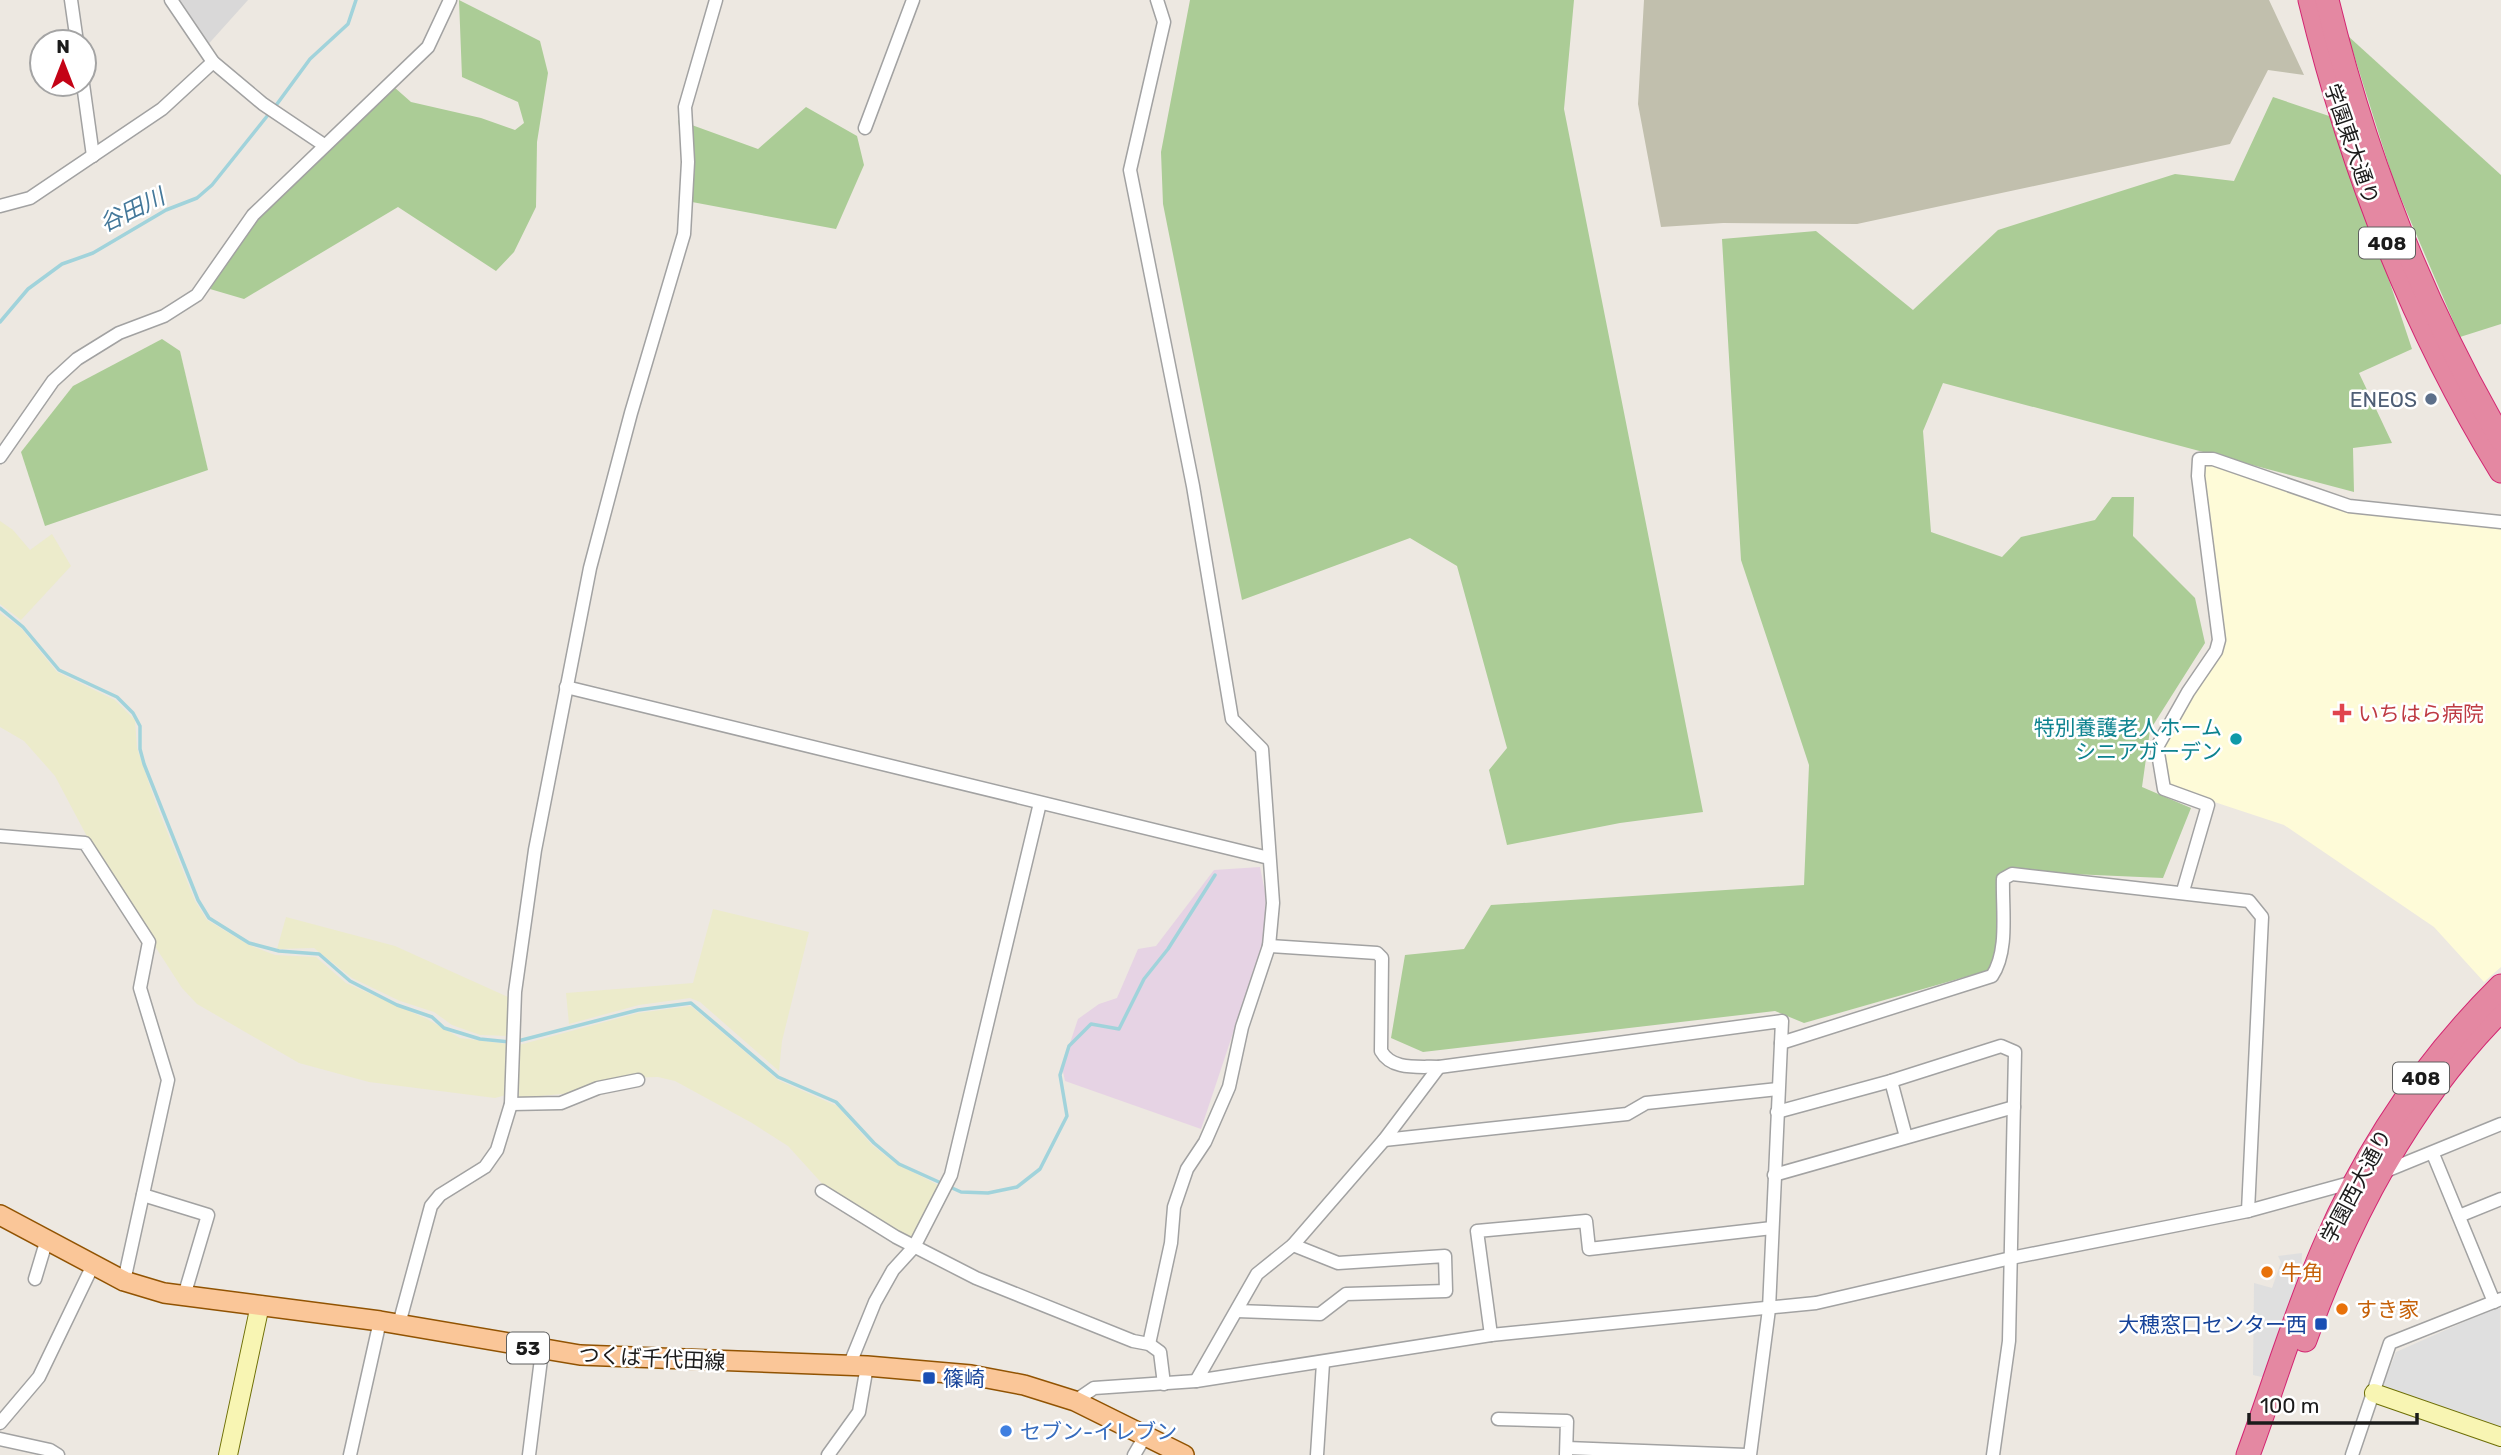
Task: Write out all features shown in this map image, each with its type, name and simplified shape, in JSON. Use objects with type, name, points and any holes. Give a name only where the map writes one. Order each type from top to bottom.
[{"type":"highway","name":"学園東大通り","points":[[2310,0],[2334,92],[2391,252],[2435,349],[2501,471]]},
{"type":"highway","name":"学園東大通り","points":[[2327,0],[2350,87],[2380,179],[2428,295],[2501,439]]},
{"type":"highway","name":"学園西大通り","points":[[2264,1455],[2380,1138],[2426,1070],[2501,986]]},
{"type":"highway","name":"学園西大通り","points":[[2248,1455],[2303,1297],[2335,1223],[2418,1108],[2501,1010]]},
{"type":"main road","name":"つくば千代田線","points":[[0,1214],[93,1265],[145,1289],[390,1323],[542,1351],[622,1358],[858,1366],[989,1378],[1040,1389],[1075,1401],[1144,1438],[1184,1455]]},
{"type":"street","points":[[71,0],[75,28]]},
{"type":"street","points":[[171,0],[213,62],[263,104],[324,145]]},
{"type":"street","points":[[0,457],[53,381],[77,359],[118,333],[163,316],[197,295],[253,215],[428,47],[450,0]]},
{"type":"street","points":[[350,1455],[390,1323],[431,1206],[440,1195],[485,1167],[497,1150],[511,1104],[514,992],[535,850],[590,568],[631,413],[684,234],[688,162],[685,107],[716,0]]},
{"type":"street","points":[[865,128],[914,0]]},
{"type":"street","points":[[1149,1344],[1171,1242],[1174,1207],[1187,1169],[1205,1142],[1229,1087],[1242,1027],[1269,946],[1273,903],[1262,749],[1232,719],[1195,498],[1130,170],[1164,22],[1157,0]]},
{"type":"street","points":[[0,206],[30,198],[93,156],[162,109],[213,62]]},
{"type":"street","points":[[85,98],[93,156]]},
{"type":"street","points":[[2183,891],[2208,804],[2164,789],[2157,747],[2188,692],[2216,651],[2219,640],[2198,475],[2199,459],[2213,459],[2349,506],[2501,522]]},
{"type":"street","points":[[566,687],[1269,859]]},
{"type":"street","points":[[828,1455],[859,1412],[858,1366],[875,1302],[893,1270],[914,1247],[951,1175],[1040,803]]},
{"type":"street","points":[[0,836],[85,843],[149,942],[140,988],[168,1080],[124,1281]]},
{"type":"street","points":[[1781,1043],[1992,976],[1999,965],[2001,952],[2003,879],[2012,874],[2183,891],[2249,901],[2263,917],[2248,1211]]},
{"type":"street","points":[[1269,946],[1377,953],[1382,958],[1381,1051],[1385,1060],[1396,1065],[1439,1067],[1782,1021],[1769,1309],[1748,1455],[1567,1451],[1567,1420],[1498,1419]]},
{"type":"street","points":[[1777,1112],[1891,1081],[2001,1046],[2015,1052],[2010,1341],[1993,1455]]},
{"type":"street","points":[[1196,1381],[1257,1274],[1293,1245],[1384,1140],[1439,1067]]},
{"type":"street","points":[[511,1104],[561,1102],[598,1088],[638,1080]]},
{"type":"street","points":[[1891,1081],[1906,1138]]},
{"type":"street","points":[[1384,1140],[1628,1114],[1646,1103],[1778,1090]]},
{"type":"street","points":[[1774,1175],[2014,1107]]},
{"type":"street","points":[[1075,1401],[1094,1388],[1196,1381],[1491,1335],[1816,1303],[2011,1258],[2248,1211],[2367,1178],[2433,1154],[2501,1124]]},
{"type":"street","points":[[2352,1455],[2390,1343],[2498,1301],[2433,1154]]},
{"type":"street","points":[[822,1191],[914,1247],[988,1282],[1133,1341],[1149,1344],[1160,1352],[1164,1384]]},
{"type":"street","points":[[142,1195],[208,1215],[184,1296]]},
{"type":"street","points":[[2459,1216],[2501,1199]]},
{"type":"street","points":[[1491,1335],[1477,1231],[1586,1221],[1590,1249],[1772,1228]]},
{"type":"street","points":[[35,1279],[47,1239]]},
{"type":"street","points":[[1237,1311],[1320,1314],[1346,1294],[1446,1291],[1445,1256],[1338,1263],[1293,1245]]},
{"type":"street","points":[[0,1423],[39,1377],[93,1265]]},
{"type":"street","points":[[228,1455],[260,1305]]},
{"type":"street","points":[[529,1455],[542,1351]]},
{"type":"street","points":[[1317,1455],[1323,1363]]},
{"type":"street","points":[[2374,1393],[2501,1437]]},
{"type":"street","points":[[1134,1455],[1144,1438]]},
{"type":"street","points":[[0,1439],[50,1450],[58,1455]]},
{"type":"shaded area","points":[[174,0],[248,0],[204,49]]},
{"type":"shaded area","points":[[1644,0],[2269,0],[2304,75],[2268,70],[2230,144],[1857,224],[1723,223],[1661,227],[1638,104]]},
{"type":"shaded area","name":"いちはら病院","points":[[2206,463],[2355,513],[2501,528],[2501,967],[2484,982],[2434,927],[2284,825],[2169,787],[2163,749],[2203,678],[2217,661],[2224,642],[2201,469]]},
{"type":"shaded area","points":[[1260,867],[1266,897],[1263,943],[1201,1129],[1065,1081],[1062,1067],[1078,1019],[1099,1004],[1117,998],[1138,949],[1156,946],[1214,870]]},
{"type":"shaded area","points":[[2302,1253],[2301,1280],[2266,1378],[2253,1375],[2254,1283],[2272,1288],[2281,1262],[2278,1256]]},
{"type":"shaded area","points":[[2500,1306],[2501,1431],[2380,1393],[2396,1352]]},
{"type":"green space","points":[[459,0],[540,41],[548,73],[537,142],[536,207],[514,252],[496,271],[398,207],[244,299],[210,289],[260,213],[318,162],[394,87],[411,102],[481,118],[515,130],[524,123],[518,102],[462,77]]},
{"type":"green space","points":[[1190,0],[1574,0],[1564,109],[1703,812],[1620,823],[1507,845],[1489,770],[1507,748],[1457,566],[1410,538],[1242,600],[1163,204],[1161,152]]},
{"type":"green space","points":[[2348,36],[2501,175],[2501,324],[2460,337],[2394,182]]},
{"type":"green space","points":[[2273,97],[2335,118],[2412,349],[2359,373],[2392,443],[2353,448],[2354,492],[1943,383],[1923,431],[1931,532],[2002,557],[2021,537],[2095,520],[2112,497],[2134,497],[2133,536],[2195,598],[2205,643],[2150,730],[2142,787],[2191,808],[2163,878],[2004,871],[1993,969],[1804,1023],[1775,1011],[1423,1052],[1391,1038],[1405,955],[1464,949],[1491,905],[1804,885],[1809,765],[1741,560],[1722,239],[1816,231],[1913,310],[1998,230],[2175,174],[2234,181]]},
{"type":"green space","points":[[806,107],[857,136],[864,165],[836,229],[692,202],[678,120],[758,149]]},
{"type":"green space","points":[[162,339],[180,351],[208,470],[45,526],[21,452],[73,386]]},
{"type":"green space","points":[[0,521],[13,530],[30,550],[52,534],[71,566],[21,620],[0,604]]},
{"type":"green space","points":[[0,613],[21,628],[57,672],[115,700],[135,720],[137,748],[156,804],[195,901],[207,920],[249,945],[275,955],[316,957],[346,983],[427,1019],[460,1038],[507,1044],[506,1095],[495,1098],[369,1082],[299,1063],[197,1004],[182,988],[101,863],[55,776],[24,741],[0,727]]},
{"type":"green space","points":[[713,909],[809,932],[782,1041],[779,1071],[700,1002],[690,998],[639,1005],[569,1024],[566,993],[693,983]]},
{"type":"green space","points":[[286,917],[395,946],[508,997],[512,1018],[509,1036],[480,1035],[452,1025],[434,1012],[400,1001],[352,978],[314,948],[277,949]]},
{"type":"green space","points":[[691,1006],[778,1080],[837,1106],[872,1145],[895,1163],[942,1187],[914,1243],[827,1189],[788,1146],[675,1081],[658,1077],[624,1078],[572,1093],[519,1098],[519,1045],[638,1013]]},
{"type":"waterway","name":"谷田川","points":[[277,104],[310,59],[348,24],[356,0]]},
{"type":"waterway","name":"谷田川","points":[[0,322],[28,289],[62,264],[93,253],[166,210],[197,198],[212,185],[268,115]]},
{"type":"waterway","points":[[0,608],[23,627],[59,670],[117,697],[133,713],[140,726],[140,749],[144,764],[198,900],[209,918],[249,943],[279,951],[319,954],[350,981],[397,1005],[432,1017],[444,1028],[480,1039],[510,1042]]},
{"type":"waterway","points":[[518,1041],[638,1010],[691,1003],[778,1077],[836,1102],[874,1143],[899,1164],[961,1192],[988,1193],[1017,1187],[1040,1169],[1067,1116],[1060,1075],[1069,1046],[1091,1024],[1119,1029],[1144,979],[1168,949],[1215,875]]},
{"type":"place","name":"ENEOS","points":[[2431,399]]},
{"type":"place","name":"いちはら病院","points":[[2342,713]]},
{"type":"place","name":"特別養護老人ホーム シニアガーデン","points":[[2236,739]]},
{"type":"place","name":"牛角","points":[[2267,1272]]},
{"type":"place","name":"すき家","points":[[2342,1309]]},
{"type":"place","name":"大穂窓口センター西","points":[[2321,1324]]},
{"type":"place","name":"篠崎","points":[[929,1378]]},
{"type":"place","name":"セブン-イレブン","points":[[1006,1431]]}]
